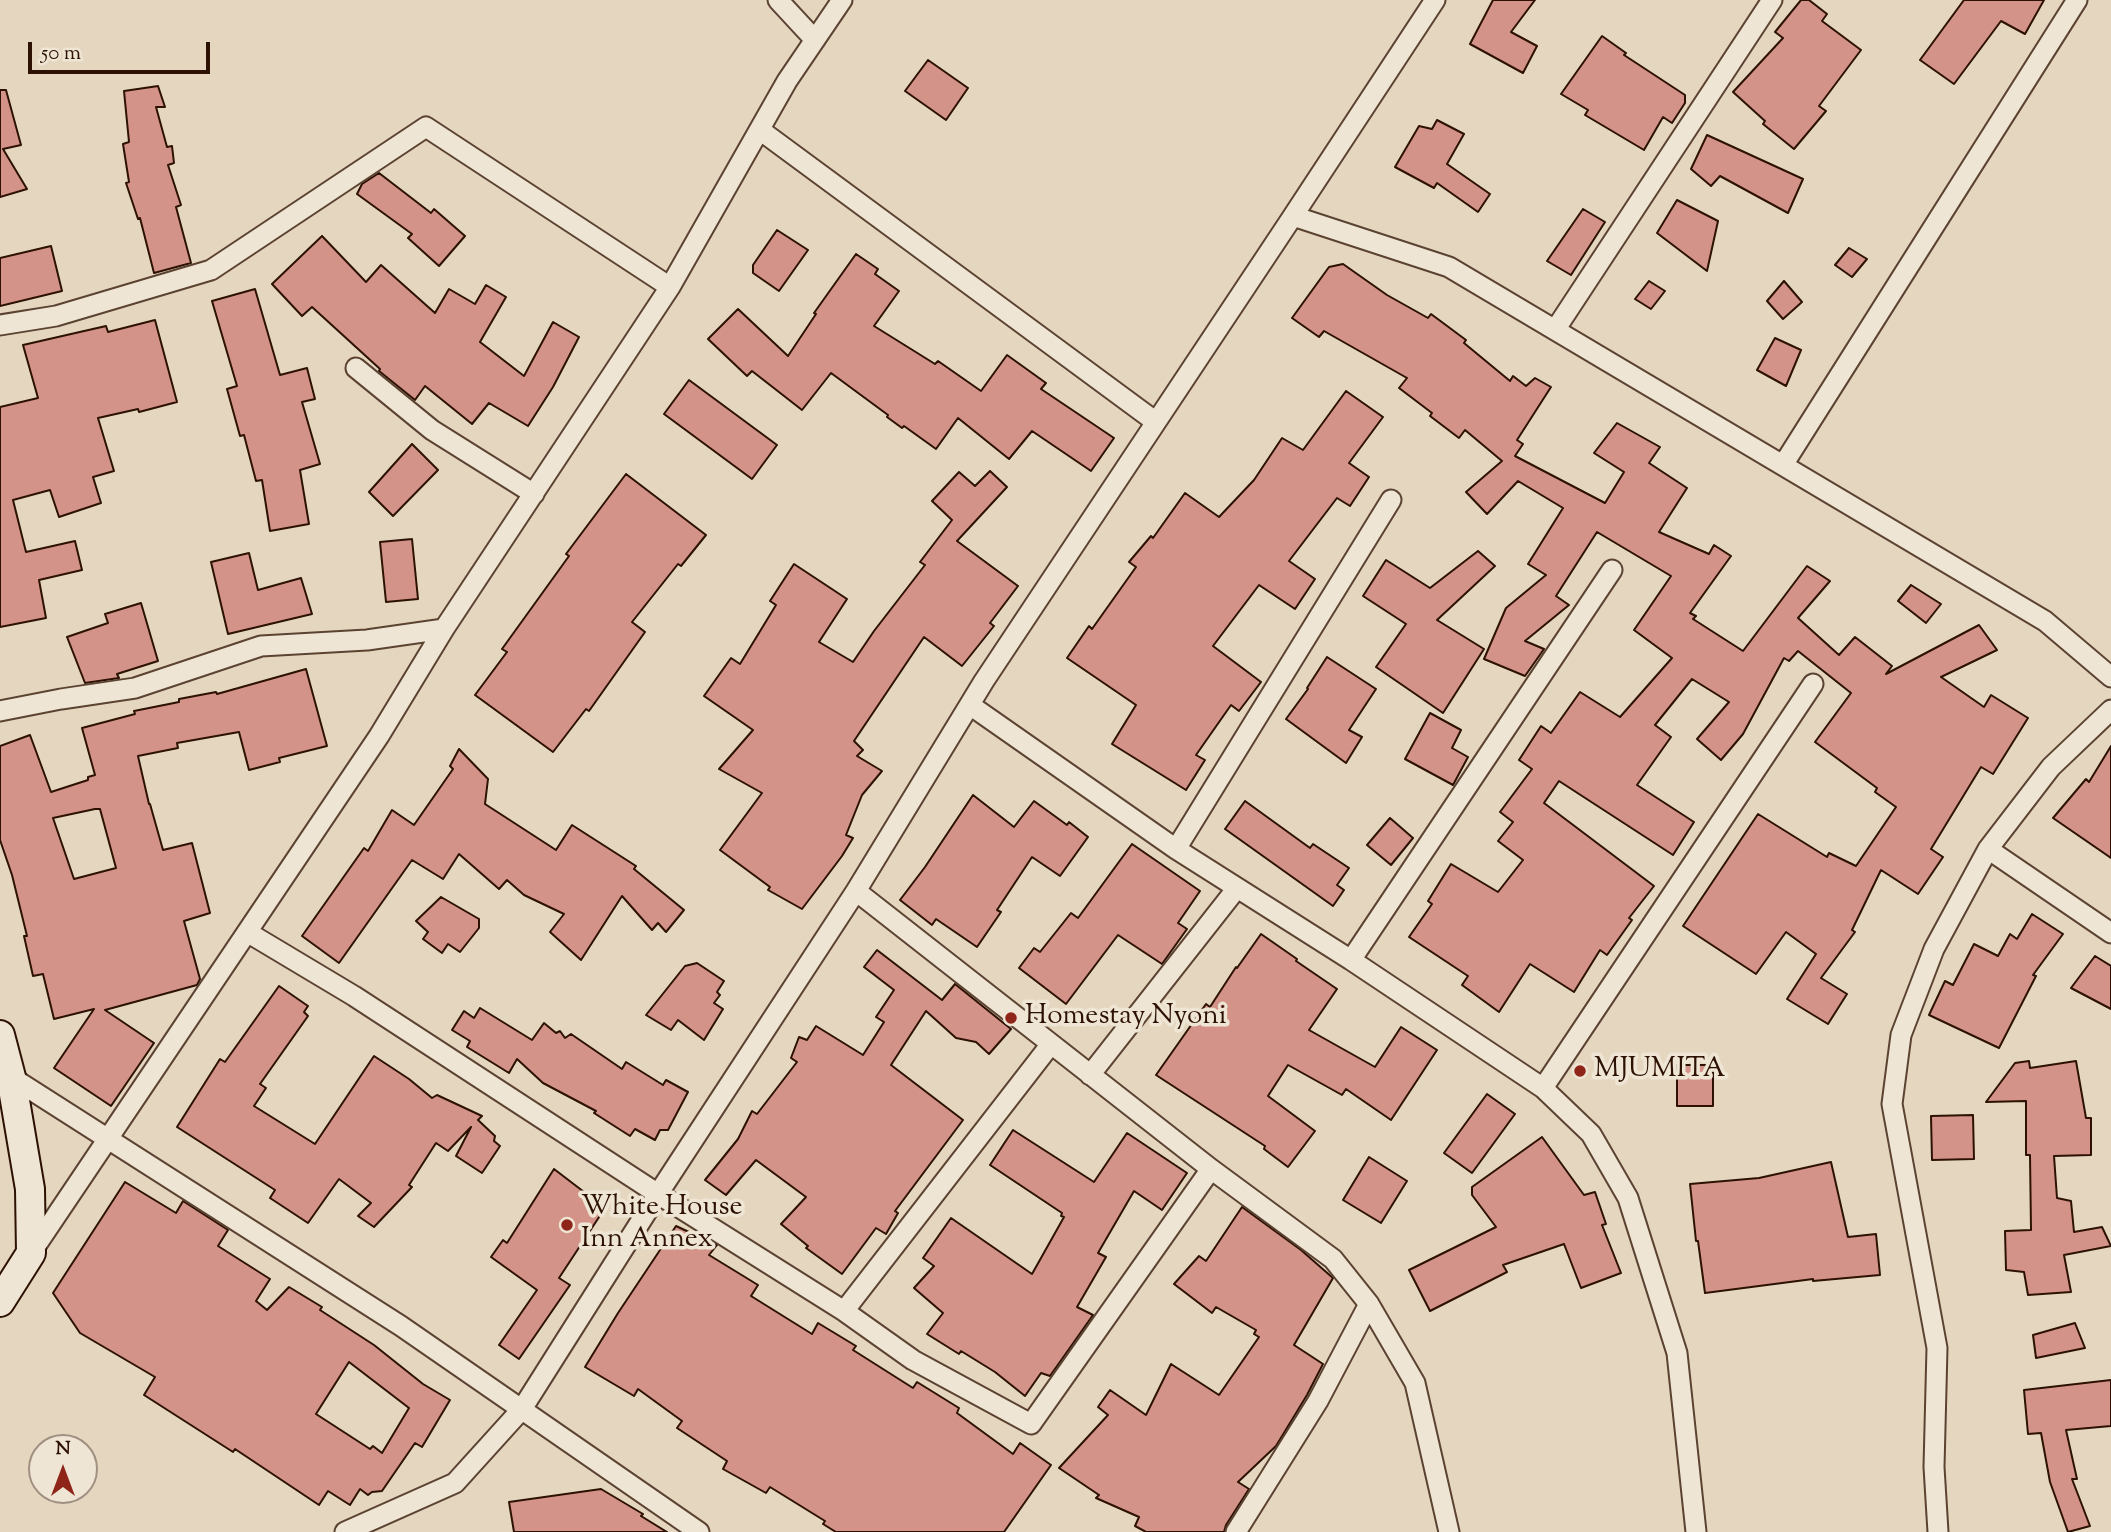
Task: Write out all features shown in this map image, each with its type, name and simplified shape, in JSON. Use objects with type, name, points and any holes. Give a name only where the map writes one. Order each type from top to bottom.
[{"type":"street","points":[[778,0],[815,40]]},
{"type":"street","points":[[2,1291],[31,1253],[379,736],[444,629],[670,288],[788,80],[842,0]]},
{"type":"street","points":[[345,1532],[379,1525],[455,1483],[522,1409],[658,1194],[856,891],[970,705],[1435,0]]},
{"type":"street","points":[[1555,330],[1772,0]]},
{"type":"street","points":[[1783,465],[2077,0]]},
{"type":"street","points":[[0,325],[56,316],[211,270],[426,127],[670,288]]},
{"type":"street","points":[[760,130],[1156,422]]},
{"type":"street","points":[[1293,216],[1449,267],[2045,621],[2111,677]]},
{"type":"street","points":[[356,368],[432,430],[534,494]]},
{"type":"street","points":[[1176,849],[1391,500]]},
{"type":"street","points":[[1351,960],[1612,570]]},
{"type":"street","points":[[0,711],[135,688],[261,646],[367,640],[444,629]]},
{"type":"street","points":[[1543,1088],[1813,684]]},
{"type":"street","points":[[970,705],[1176,849],[1351,960],[1543,1088],[1591,1134],[1628,1198],[1677,1353],[1696,1532]]},
{"type":"street","points":[[1938,1532],[1934,1467],[1937,1348],[1892,1104],[1901,1035],[1934,949],[1988,849],[2051,767],[2111,710]]},
{"type":"street","points":[[1988,849],[2111,933]]},
{"type":"street","points":[[1090,1075],[1237,888]]},
{"type":"street","points":[[856,891],[1211,1169],[1333,1259],[1369,1304],[1415,1383],[1449,1532]]},
{"type":"street","points":[[247,932],[354,996],[658,1194],[844,1311],[913,1360],[1031,1424],[1211,1169]]},
{"type":"street","points":[[0,1035],[11,1077],[30,1189],[31,1253]]},
{"type":"street","points":[[844,1311],[1051,1044]]},
{"type":"street","points":[[11,1077],[401,1326],[699,1532]]},
{"type":"street","points":[[1236,1532],[1318,1401],[1369,1304]]},
{"type":"building","points":[[1493,0],[1535,0],[1511,32],[1537,46],[1523,73],[1470,44]]},
{"type":"building","points":[[1801,0],[1809,0],[1827,14],[1822,21],[1861,50],[1819,106],[1826,111],[1794,149],[1763,124],[1765,121],[1733,92],[1783,38],[1775,32]]},
{"type":"building","points":[[1964,0],[2044,0],[2025,34],[2001,21],[1954,84],[1920,60]]},
{"type":"building","points":[[1602,36],[1626,53],[1624,55],[1685,95],[1685,103],[1672,123],[1663,117],[1644,150],[1585,115],[1588,110],[1561,94]]},
{"type":"building","points":[[928,60],[968,88],[946,120],[905,91]]},
{"type":"building","points":[[158,86],[165,107],[156,107],[167,147],[172,146],[174,163],[168,165],[181,205],[176,207],[191,263],[154,273],[140,218],[138,219],[126,183],[129,182],[123,144],[129,142],[124,91]]},
{"type":"building","points":[[0,90],[6,90],[21,145],[3,149],[27,189],[0,197]]},
{"type":"building","points":[[1437,120],[1464,134],[1447,164],[1490,194],[1478,212],[1437,183],[1434,188],[1395,167],[1419,126],[1432,129]]},
{"type":"building","points":[[1707,135],[1803,179],[1788,213],[1720,176],[1711,186],[1691,169]]},
{"type":"building","points":[[379,173],[431,213],[434,209],[465,236],[439,266],[408,238],[412,234],[357,194],[362,184]]},
{"type":"building","points":[[1677,200],[1718,221],[1707,271],[1657,233]]},
{"type":"building","points":[[1583,209],[1605,222],[1571,275],[1547,261]]},
{"type":"building","points":[[777,230],[808,250],[779,291],[753,273],[753,265]]},
{"type":"building","points":[[322,236],[366,282],[381,265],[435,313],[449,289],[475,304],[486,285],[506,297],[480,342],[524,376],[553,322],[579,337],[553,387],[528,426],[489,403],[472,424],[425,386],[415,400],[379,371],[380,369],[312,307],[302,316],[272,284]]},
{"type":"building","points":[[51,246],[62,291],[0,306],[0,258]]},
{"type":"building","points":[[1849,248],[1867,259],[1852,277],[1835,265]]},
{"type":"building","points":[[856,254],[878,269],[875,274],[899,291],[874,326],[935,364],[938,361],[981,391],[1007,355],[1046,383],[1041,389],[1114,438],[1091,471],[1032,431],[1009,459],[958,418],[936,449],[904,426],[902,428],[831,373],[802,410],[752,371],[747,376],[708,339],[738,309],[788,356],[816,314],[814,313]]},
{"type":"building","points":[[1343,264],[1387,295],[1428,318],[1431,314],[1466,340],[1464,343],[1510,381],[1513,376],[1526,386],[1535,378],[1551,387],[1517,440],[1523,444],[1515,456],[1605,503],[1624,472],[1594,453],[1617,423],[1660,447],[1649,463],[1687,488],[1659,532],[1709,554],[1714,545],[1731,556],[1690,613],[1696,616],[1693,619],[1743,651],[1807,566],[1830,581],[1798,618],[1839,655],[1855,637],[1892,666],[1886,674],[1979,625],[1997,650],[1941,677],[1984,707],[1991,695],[2028,718],[1993,774],[1981,767],[1931,849],[1943,857],[1918,894],[1881,870],[1852,930],[1855,932],[1821,978],[1847,994],[1828,1024],[1787,999],[1816,954],[1786,932],[1756,974],[1683,926],[1758,814],[1827,857],[1829,853],[1856,866],[1896,807],[1875,792],[1877,788],[1815,742],[1851,693],[1798,651],[1789,661],[1784,658],[1743,734],[1721,760],[1697,739],[1729,702],[1692,679],[1655,725],[1671,737],[1637,785],[1694,822],[1673,855],[1559,781],[1544,803],[1654,886],[1629,918],[1632,920],[1607,955],[1600,950],[1574,992],[1530,964],[1499,1012],[1462,985],[1468,976],[1409,937],[1432,904],[1428,901],[1451,864],[1498,892],[1523,860],[1498,841],[1513,822],[1500,812],[1532,769],[1519,760],[1541,726],[1551,733],[1580,692],[1620,717],[1672,658],[1634,630],[1671,576],[1597,532],[1556,596],[1569,605],[1525,641],[1544,649],[1525,676],[1484,659],[1506,608],[1546,575],[1528,564],[1563,508],[1518,481],[1487,514],[1466,492],[1502,461],[1465,430],[1459,438],[1430,416],[1432,413],[1399,388],[1407,378],[1324,331],[1319,337],[1292,318],[1329,267]]},
{"type":"building","points":[[1649,281],[1665,291],[1651,309],[1635,299]]},
{"type":"building","points":[[1784,281],[1802,302],[1783,319],[1767,301]]},
{"type":"building","points":[[255,289],[280,375],[307,368],[315,399],[302,402],[320,464],[300,470],[309,524],[270,531],[262,480],[256,481],[244,435],[240,436],[227,389],[237,386],[212,301]]},
{"type":"building","points":[[155,320],[177,402],[139,412],[138,409],[98,418],[114,471],[93,477],[101,503],[59,517],[50,490],[13,500],[26,552],[75,541],[82,570],[39,580],[46,618],[0,627],[0,407],[38,398],[23,345],[106,326],[108,332]]},
{"type":"building","points":[[1775,338],[1801,350],[1786,386],[1757,370]]},
{"type":"building","points":[[689,380],[777,445],[752,479],[664,414]]},
{"type":"building","points":[[1346,391],[1383,417],[1349,463],[1369,477],[1350,506],[1337,498],[1289,561],[1315,579],[1295,609],[1259,585],[1213,646],[1261,682],[1239,711],[1231,705],[1196,755],[1205,760],[1186,790],[1112,744],[1136,705],[1067,658],[1089,626],[1092,629],[1136,567],[1129,562],[1151,536],[1153,538],[1185,493],[1219,517],[1254,480],[1282,438],[1303,450]]},
{"type":"building","points":[[412,444],[438,470],[393,516],[369,492]]},
{"type":"building","points":[[990,471],[1007,487],[957,541],[1018,586],[990,623],[994,626],[962,666],[924,637],[854,741],[863,750],[857,756],[882,771],[862,795],[846,835],[853,838],[802,909],[768,890],[770,887],[720,850],[762,793],[719,769],[753,730],[704,696],[731,658],[740,664],[776,605],[770,601],[794,564],[847,599],[819,642],[853,662],[925,565],[920,562],[952,520],[932,501],[959,472],[975,486]]},
{"type":"building","points":[[626,474],[706,535],[681,566],[678,564],[632,622],[645,632],[589,711],[586,709],[553,752],[475,695],[507,652],[502,649],[569,556],[566,554]]},
{"type":"building","points":[[412,539],[418,599],[386,602],[380,542]]},
{"type":"building","points":[[1478,551],[1495,566],[1437,620],[1484,649],[1443,713],[1376,667],[1406,624],[1363,596],[1386,560],[1430,588]]},
{"type":"building","points":[[249,553],[258,590],[301,578],[312,614],[228,634],[211,562]]},
{"type":"building","points":[[1911,585],[1941,604],[1926,623],[1898,601]]},
{"type":"building","points":[[141,603],[158,661],[117,674],[119,678],[85,683],[67,637],[108,623],[105,614]]},
{"type":"building","points":[[1327,657],[1376,689],[1349,730],[1362,737],[1346,763],[1286,719]]},
{"type":"building","points":[[306,669],[327,746],[279,758],[280,762],[249,770],[239,732],[177,743],[178,748],[138,756],[163,850],[192,843],[210,913],[184,921],[200,979],[197,985],[105,1010],[154,1043],[111,1106],[54,1068],[94,1009],[54,1019],[43,974],[33,976],[24,936],[27,936],[0,840],[0,746],[30,735],[51,792],[88,780],[88,777],[95,775],[82,728],[135,714],[134,711],[179,702],[179,699],[216,692],[217,694]],"holes":[[[100,809],[116,868],[74,879],[53,818]]]},
{"type":"building","points":[[1430,713],[1461,730],[1452,748],[1468,757],[1453,785],[1405,759]]},
{"type":"building","points":[[2111,746],[2111,858],[2053,818],[2086,779],[2089,782]]},
{"type":"building","points":[[459,749],[488,779],[485,804],[556,850],[572,825],[636,866],[634,869],[684,910],[666,932],[658,923],[652,930],[622,896],[581,960],[550,932],[564,914],[524,895],[507,880],[499,889],[459,854],[443,879],[412,860],[339,963],[302,936],[364,848],[368,851],[392,810],[414,825],[453,769],[450,766]]},
{"type":"building","points":[[973,795],[1014,827],[1034,801],[1088,837],[1060,876],[1032,857],[997,910],[1001,912],[977,947],[936,919],[932,925],[900,900]]},
{"type":"building","points":[[1245,801],[1310,848],[1313,844],[1349,868],[1337,885],[1344,890],[1333,906],[1225,829]]},
{"type":"building","points":[[1390,818],[1413,838],[1391,865],[1367,845]]},
{"type":"building","points":[[1132,844],[1200,891],[1178,923],[1187,929],[1162,964],[1118,935],[1066,1004],[1019,968],[1034,948],[1040,952],[1071,913],[1078,918]]},
{"type":"building","points":[[441,897],[479,919],[479,928],[460,952],[448,944],[442,953],[423,939],[428,932],[416,921]]},
{"type":"building","points":[[2032,914],[2063,934],[2033,975],[2036,976],[1999,1048],[1929,1015],[1945,981],[1953,985],[1974,944],[1998,956],[2010,934],[2017,939]]},
{"type":"building","points":[[1261,934],[1337,989],[1309,1030],[1375,1067],[1401,1027],[1437,1050],[1391,1120],[1346,1089],[1342,1095],[1288,1065],[1268,1096],[1315,1131],[1288,1167],[1264,1149],[1265,1146],[1156,1075],[1206,1004],[1210,1007]]},
{"type":"building","points":[[877,950],[942,1000],[955,984],[1011,1029],[989,1054],[976,1042],[956,1038],[926,1011],[891,1065],[963,1120],[895,1211],[898,1213],[886,1234],[876,1228],[842,1274],[806,1248],[808,1246],[781,1224],[806,1197],[756,1160],[726,1195],[705,1180],[738,1139],[752,1111],[757,1114],[797,1062],[791,1058],[799,1037],[807,1040],[816,1026],[863,1055],[884,1022],[876,1017],[894,990],[864,967]]},
{"type":"building","points":[[2095,956],[2111,966],[2111,1009],[2071,988]]},
{"type":"building","points":[[697,963],[724,981],[717,992],[720,995],[714,1003],[723,1009],[704,1040],[678,1020],[671,1030],[646,1015],[685,966]]},
{"type":"building","points":[[279,986],[308,1006],[304,1012],[308,1016],[260,1084],[266,1088],[254,1106],[315,1144],[374,1056],[432,1098],[437,1095],[482,1116],[478,1120],[495,1136],[494,1141],[500,1146],[482,1173],[456,1156],[471,1127],[448,1151],[436,1143],[409,1185],[412,1187],[374,1227],[358,1216],[371,1203],[339,1179],[308,1223],[270,1198],[275,1190],[177,1127],[220,1059],[225,1062]]},
{"type":"building","points":[[480,1008],[532,1040],[544,1023],[556,1033],[560,1031],[565,1038],[571,1034],[622,1069],[626,1062],[663,1085],[666,1080],[688,1092],[668,1130],[660,1130],[655,1140],[635,1129],[630,1136],[594,1113],[596,1111],[543,1083],[517,1059],[509,1073],[467,1047],[470,1041],[452,1030],[464,1011],[474,1018]]},
{"type":"building","points":[[2029,1061],[2030,1068],[2076,1061],[2086,1118],[2091,1118],[2091,1155],[2054,1156],[2057,1198],[2071,1201],[2074,1232],[2102,1227],[2111,1246],[2064,1255],[2071,1292],[2028,1295],[2024,1272],[2006,1270],[2005,1231],[2031,1230],[2026,1101],[1986,1102],[2015,1063]]},
{"type":"building","points":[[1677,1065],[1713,1065],[1713,1106],[1677,1106]]},
{"type":"building","points":[[1487,1094],[1515,1114],[1472,1173],[1444,1153]]},
{"type":"building","points":[[1973,1115],[1974,1159],[1932,1160],[1931,1116]]},
{"type":"building","points":[[1013,1130],[1094,1182],[1127,1133],[1187,1173],[1162,1210],[1134,1191],[1098,1253],[1106,1257],[1077,1307],[1093,1315],[1050,1376],[1041,1373],[1025,1396],[995,1372],[927,1334],[943,1313],[914,1288],[934,1266],[923,1258],[951,1218],[1032,1274],[1064,1217],[1061,1216],[1062,1213],[990,1165]]},
{"type":"building","points":[[1542,1137],[1584,1195],[1595,1192],[1606,1224],[1602,1225],[1621,1273],[1581,1288],[1564,1244],[1503,1265],[1507,1272],[1430,1311],[1409,1270],[1496,1227],[1472,1195],[1472,1187]]},
{"type":"building","points":[[1369,1157],[1407,1181],[1381,1223],[1343,1200]]},
{"type":"building","points":[[1831,1162],[1848,1237],[1876,1234],[1880,1275],[1813,1279],[1705,1293],[1690,1184],[1759,1178]]},
{"type":"building","points":[[554,1169],[605,1208],[559,1278],[570,1285],[519,1359],[499,1345],[537,1290],[491,1257],[503,1240],[507,1243]]},
{"type":"building","points":[[125,1182],[176,1213],[183,1201],[228,1230],[218,1246],[270,1279],[256,1301],[267,1310],[289,1287],[322,1307],[320,1310],[374,1345],[423,1384],[450,1400],[422,1447],[415,1443],[382,1491],[368,1495],[360,1489],[350,1505],[328,1491],[319,1505],[235,1449],[233,1452],[144,1395],[155,1377],[80,1333],[53,1293]],"holes":[[[349,1362],[409,1408],[382,1453],[373,1446],[370,1449],[316,1414]]]},
{"type":"building","points":[[1242,1207],[1301,1250],[1333,1278],[1294,1345],[1323,1364],[1276,1446],[1238,1482],[1249,1489],[1224,1532],[1146,1532],[1135,1526],[1139,1517],[1096,1498],[1099,1495],[1059,1468],[1108,1415],[1098,1407],[1110,1390],[1146,1415],[1171,1364],[1219,1395],[1259,1337],[1254,1334],[1256,1330],[1216,1307],[1212,1313],[1174,1284],[1199,1256],[1206,1261]]},
{"type":"building","points":[[676,1226],[717,1245],[709,1255],[758,1285],[751,1296],[812,1334],[818,1323],[856,1346],[853,1350],[913,1388],[917,1382],[959,1408],[957,1413],[1013,1454],[1020,1443],[1051,1465],[1004,1532],[836,1532],[823,1524],[825,1521],[770,1487],[766,1493],[723,1469],[727,1461],[677,1428],[682,1421],[638,1389],[634,1396],[585,1367]]},
{"type":"building","points":[[2075,1323],[2085,1348],[2036,1358],[2033,1335]]},
{"type":"building","points":[[2111,1380],[2111,1426],[2066,1430],[2077,1479],[2072,1479],[2090,1526],[2068,1532],[2050,1482],[2041,1433],[2028,1434],[2024,1390]]},
{"type":"building","points":[[601,1489],[667,1532],[514,1532],[509,1502]]},
{"type":"place","name":"Homestay Nyoni","points":[[1011,1018]]},
{"type":"place","name":"MJUMITA","points":[[1580,1071]]},
{"type":"place","name":"White House Inn Annex","points":[[567,1225]]}]
